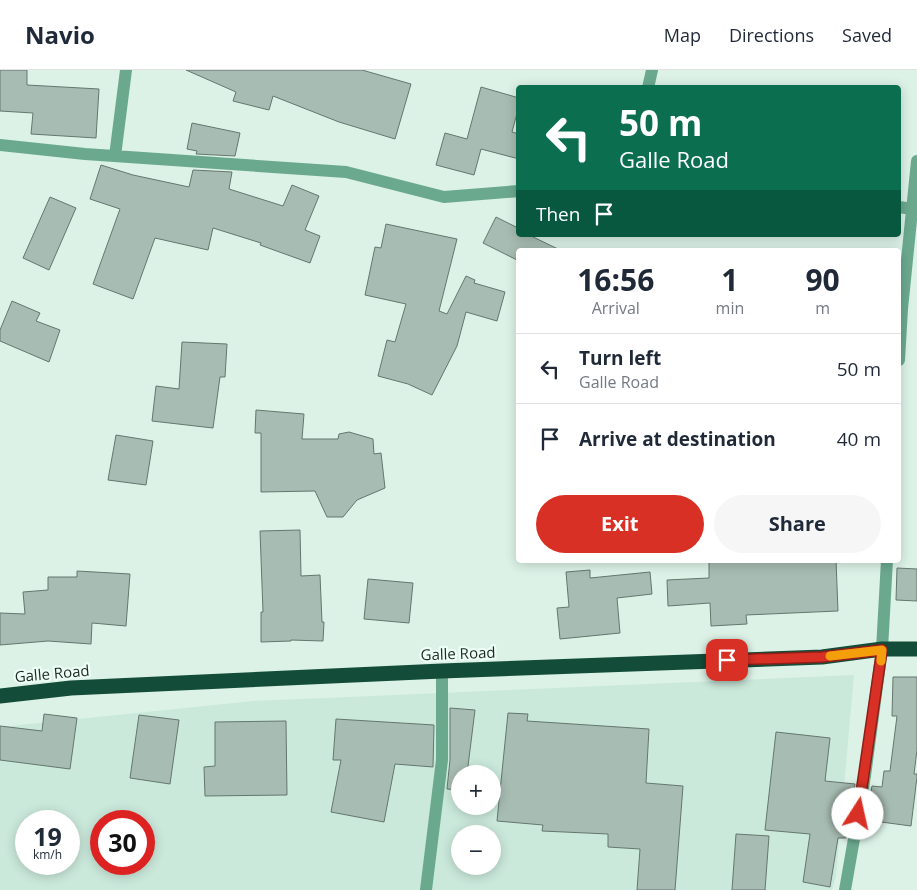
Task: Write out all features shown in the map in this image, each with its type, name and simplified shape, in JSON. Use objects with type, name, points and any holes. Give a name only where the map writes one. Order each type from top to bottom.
[{"type":"highway","name":"Galle Road","points":[[0,696],[71,688],[442,671],[822,657],[882,650],[917,649]]},
{"type":"street","points":[[115,156],[126,70]]},
{"type":"street","points":[[649,85],[652,70]]},
{"type":"street","points":[[0,144],[115,156],[346,172],[444,197],[516,192]]},
{"type":"street","points":[[901,326],[917,161]]},
{"type":"street","points":[[901,207],[912,209]]},
{"type":"street","points":[[845,890],[865,776],[882,650],[887,563]]},
{"type":"street","points":[[426,890],[442,760],[442,671]]},
{"type":"shaded area","points":[[854,675],[836,876],[832,890],[0,890],[0,727],[253,701]]},
{"type":"building","points":[[0,70],[27,70],[27,85],[99,89],[96,138],[31,134],[33,113],[0,111]]},
{"type":"building","points":[[186,70],[362,70],[411,84],[395,139],[339,122],[273,96],[269,110],[233,101],[236,92]]},
{"type":"building","points":[[481,87],[516,97],[516,117],[512,132],[516,133],[516,158],[481,149],[474,175],[436,165],[445,133],[467,139]]},
{"type":"building","points":[[192,123],[240,133],[235,156],[196,154],[197,151],[187,149]]},
{"type":"building","points":[[101,165],[133,175],[189,187],[193,170],[232,172],[229,189],[283,206],[292,185],[319,196],[305,230],[320,236],[310,263],[260,245],[261,243],[213,228],[208,250],[155,238],[133,299],[93,284],[120,209],[90,199]]},
{"type":"building","points":[[50,197],[76,208],[49,270],[23,258]]},
{"type":"building","points":[[496,217],[516,227],[516,237],[533,237],[556,248],[516,248],[516,260],[483,243]]},
{"type":"building","points":[[386,224],[457,239],[439,311],[447,314],[466,276],[475,280],[474,283],[505,292],[497,321],[466,312],[457,346],[432,395],[408,384],[378,376],[387,340],[395,342],[406,304],[365,295],[375,247],[381,248]]},
{"type":"building","points":[[12,301],[40,313],[36,321],[60,330],[49,362],[0,341],[0,330]]},
{"type":"building","points":[[182,342],[227,344],[225,377],[220,377],[213,428],[152,421],[156,386],[179,389]]},
{"type":"building","points":[[256,410],[304,414],[302,439],[338,439],[339,434],[349,432],[373,439],[374,454],[381,453],[385,488],[357,500],[343,517],[327,517],[315,491],[261,492],[261,433],[255,433]]},
{"type":"building","points":[[116,435],[153,441],[146,485],[108,480]]},
{"type":"building","points":[[300,530],[301,576],[320,575],[322,622],[324,622],[323,641],[291,640],[261,642],[261,612],[263,612],[260,531]]},
{"type":"building","points":[[709,563],[836,563],[838,611],[746,615],[747,624],[711,626],[710,603],[668,606],[667,580],[709,578]]},
{"type":"building","points":[[897,568],[917,569],[917,601],[896,600]]},
{"type":"building","points":[[590,570],[590,578],[650,572],[652,594],[617,598],[620,633],[560,639],[557,608],[569,607],[566,572]]},
{"type":"building","points":[[77,571],[130,574],[126,626],[92,623],[91,644],[48,641],[0,645],[0,613],[25,614],[23,592],[48,590],[48,577],[77,577]]},
{"type":"building","points":[[368,579],[413,583],[409,623],[364,619]]},
{"type":"building","points":[[893,677],[917,677],[917,750],[914,774],[917,774],[917,777],[911,826],[866,820],[872,786],[882,787],[884,771],[890,771],[897,716],[892,716]]},
{"type":"building","points":[[450,708],[475,710],[468,765],[451,765],[451,789],[447,789],[450,760]]},
{"type":"building","points":[[508,713],[528,714],[527,721],[649,729],[646,783],[683,786],[675,890],[637,890],[640,849],[608,847],[608,834],[542,831],[543,825],[497,821],[498,815],[501,815],[501,782]]},
{"type":"building","points":[[44,714],[77,718],[70,769],[0,760],[0,726],[42,731]]},
{"type":"building","points":[[139,715],[179,720],[170,784],[130,778]]},
{"type":"building","points":[[336,719],[434,725],[433,767],[395,764],[384,822],[331,812],[341,760],[333,760]]},
{"type":"building","points":[[286,721],[287,795],[205,796],[204,767],[215,766],[215,722]]},
{"type":"building","points":[[776,732],[830,738],[825,781],[855,784],[846,838],[838,838],[830,887],[803,882],[810,834],[765,830]]},
{"type":"building","points":[[736,834],[769,836],[765,890],[732,890]]},
{"type":"slow traffic","points":[[830,656],[882,650],[881,661]]},
{"type":"route","points":[[727,660],[822,657],[882,650],[858,814]]}]
